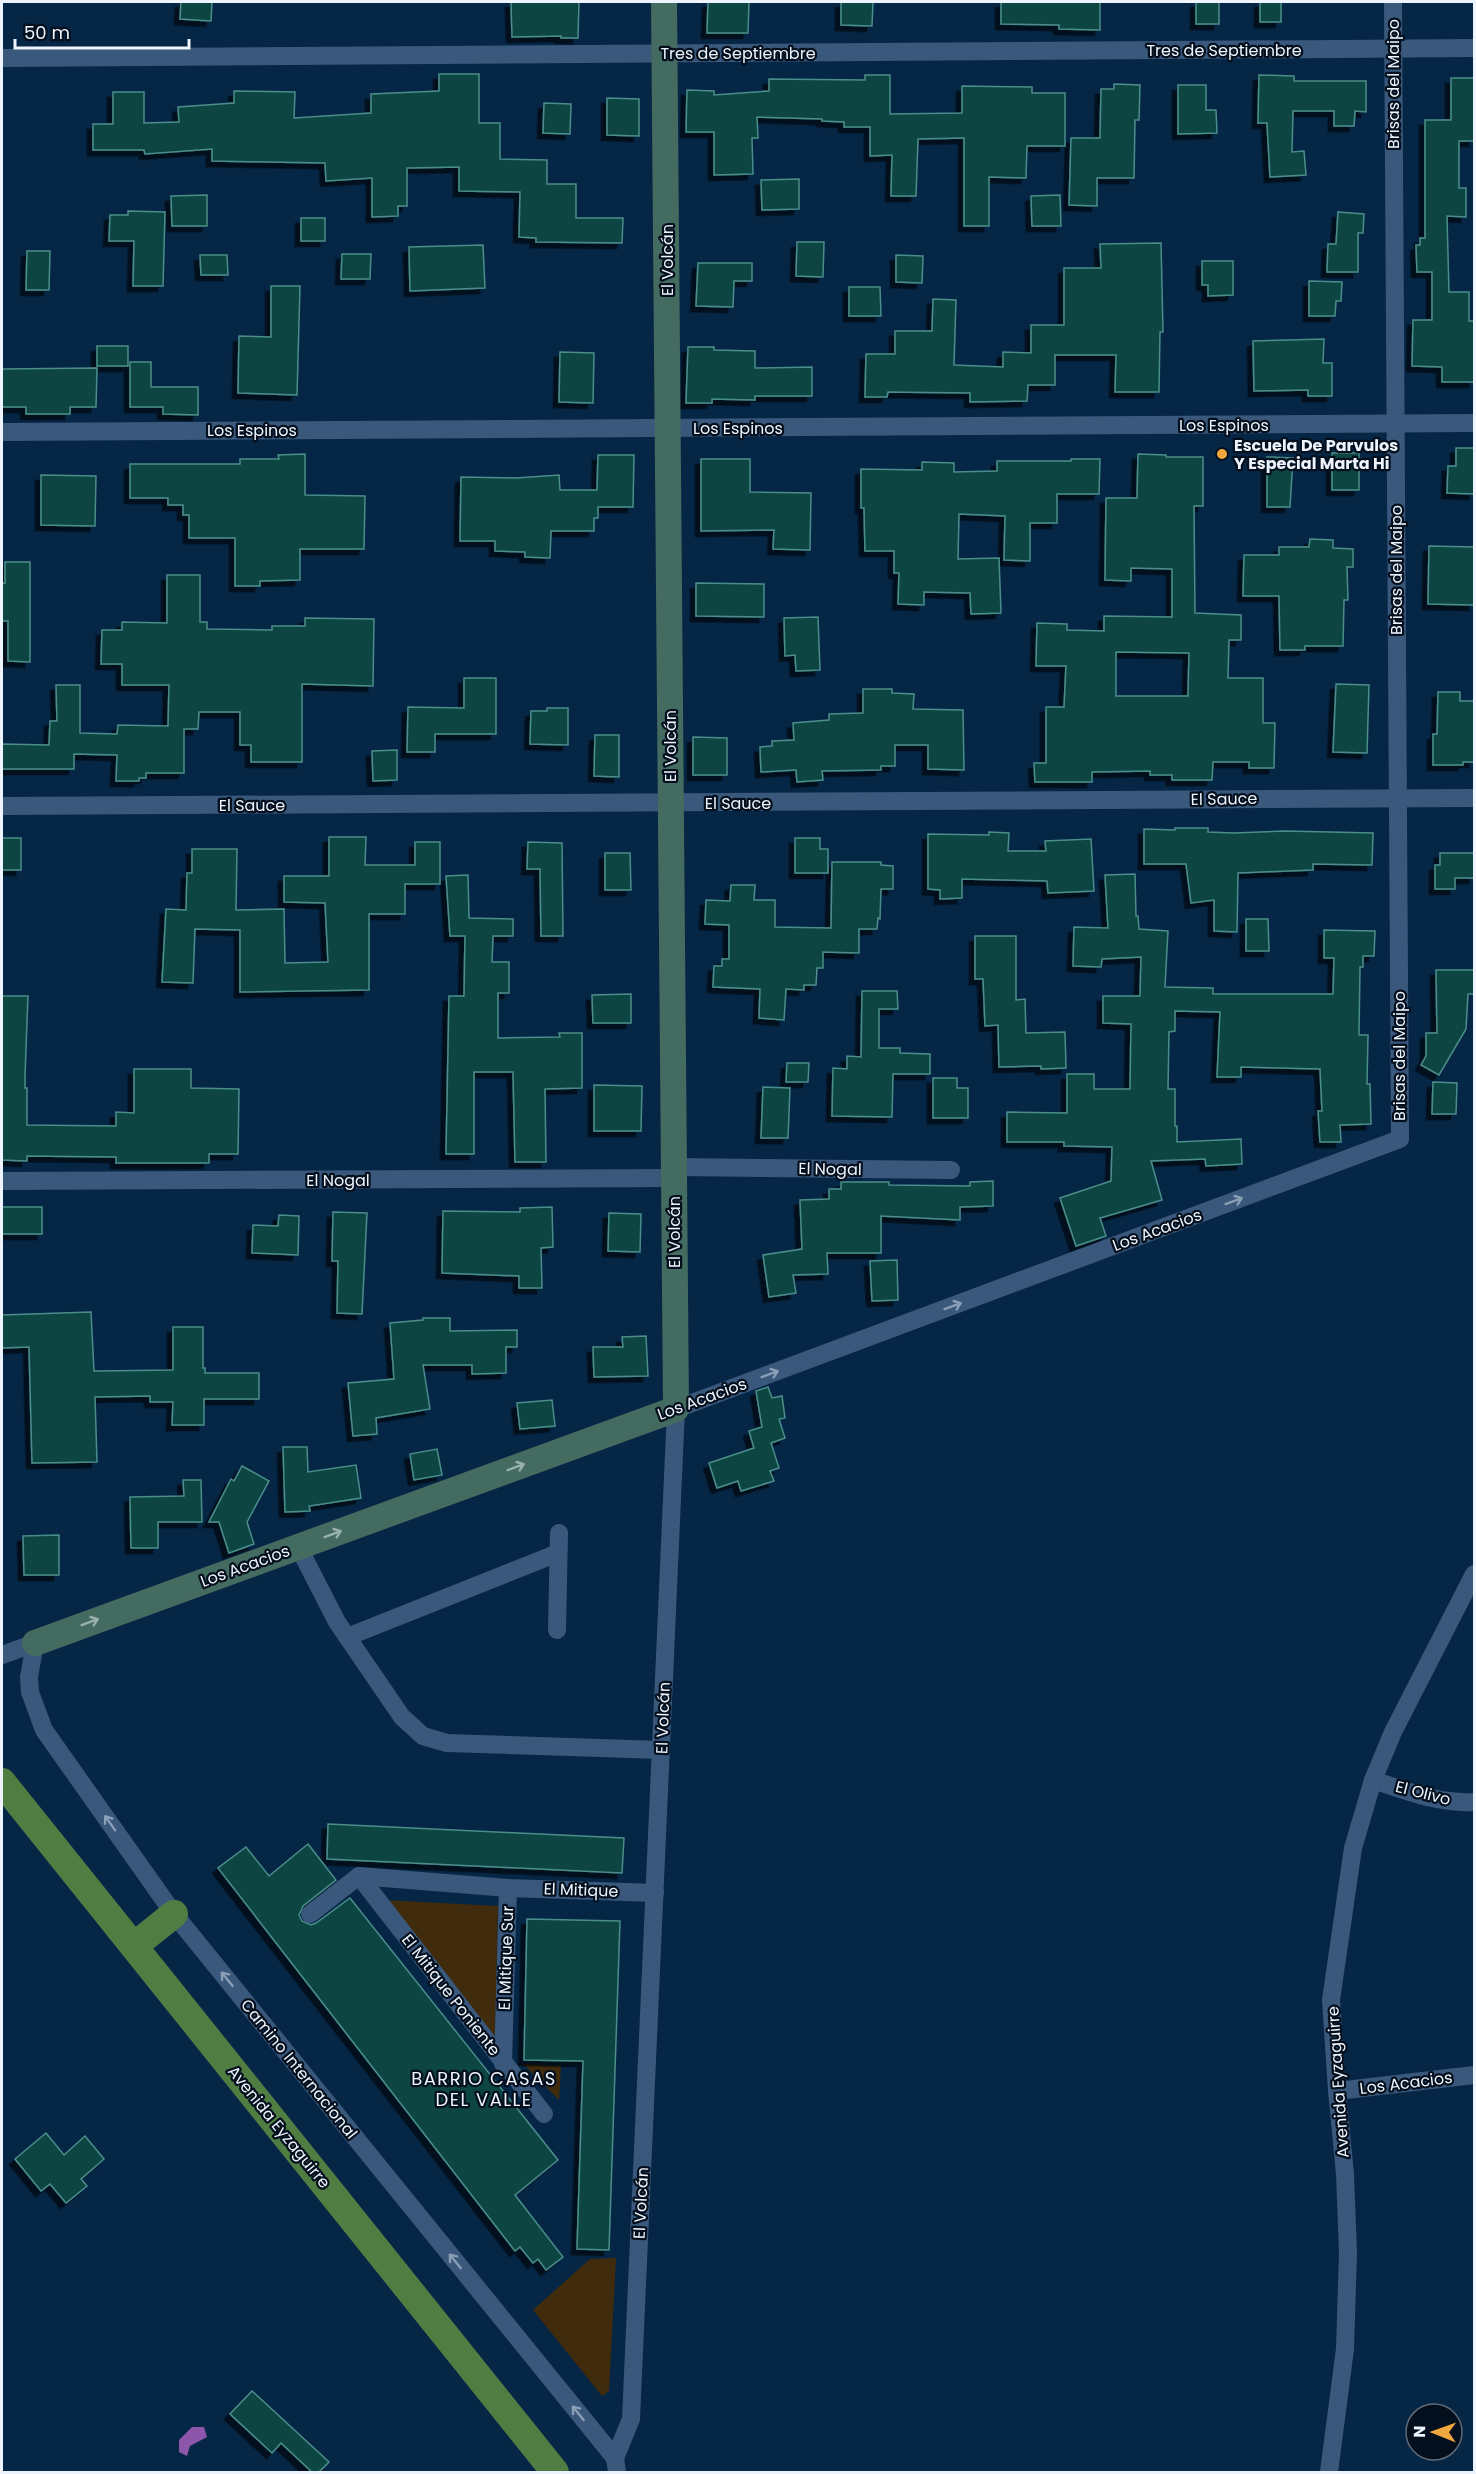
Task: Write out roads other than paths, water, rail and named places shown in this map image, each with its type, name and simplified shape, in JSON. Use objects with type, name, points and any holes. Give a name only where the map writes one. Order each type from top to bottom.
[{"type":"main road","name":"Avenida Eyzaguirre","points":[[2,1782],[555,2472]]},
{"type":"main road","points":[[134,1946],[174,1914]]},
{"type":"street","name":"El Volcán","points":[[616,2465],[632,2419],[676,1409],[664,2]]},
{"type":"street","name":"Brisas del Maipo","points":[[1393,2],[1400,1139]]},
{"type":"street","name":"Tres de Septiembre","points":[[2,58],[1474,48]]},
{"type":"street","name":"Los Espinos","points":[[2,432],[1474,423]]},
{"type":"street","name":"El Sauce","points":[[2,806],[1474,798]]},
{"type":"street","name":"Los Acacios","points":[[2,1655],[676,1409],[1400,1139]]},
{"type":"street","name":"El Nogal","points":[[2,1181],[951,1170]]},
{"type":"street","points":[[557,1630],[559,1533]]},
{"type":"street","points":[[298,1546],[337,1622],[407,1722],[423,1736],[447,1743],[661,1750]]},
{"type":"street","points":[[347,1637],[558,1553]]},
{"type":"street","name":"Avenida Eyzaguirre","points":[[1329,2472],[1345,2349],[1348,2253],[1345,2174],[1331,2000],[1353,1848],[1372,1779],[1398,1722],[1474,1574]]},
{"type":"street","name":"Camino Internacional","points":[[35,1643],[29,1677],[30,1692],[44,1730],[174,1914],[616,2465]]},
{"type":"street","name":"El Olivo","points":[[1372,1779],[1428,1798],[1474,1802]]},
{"type":"street","points":[[309,1914],[359,1876]]},
{"type":"street","name":"El Mitique","points":[[359,1876],[508,1888],[655,1893]]},
{"type":"street","name":"El Mitique Poniente","points":[[359,1876],[544,2114]]},
{"type":"street","name":"El Mitique Sur","points":[[503,2064],[508,1888]]},
{"type":"street","name":"Los Acacios","points":[[1337,2091],[1474,2075]]},
{"type":"place","name":"Escuela De Parvulos Y Especial Marta Hi","points":[[1222,454]]},
{"type":"district","name":"BARRIO CASAS DEL VALLE","points":[[484,2088]]}]
